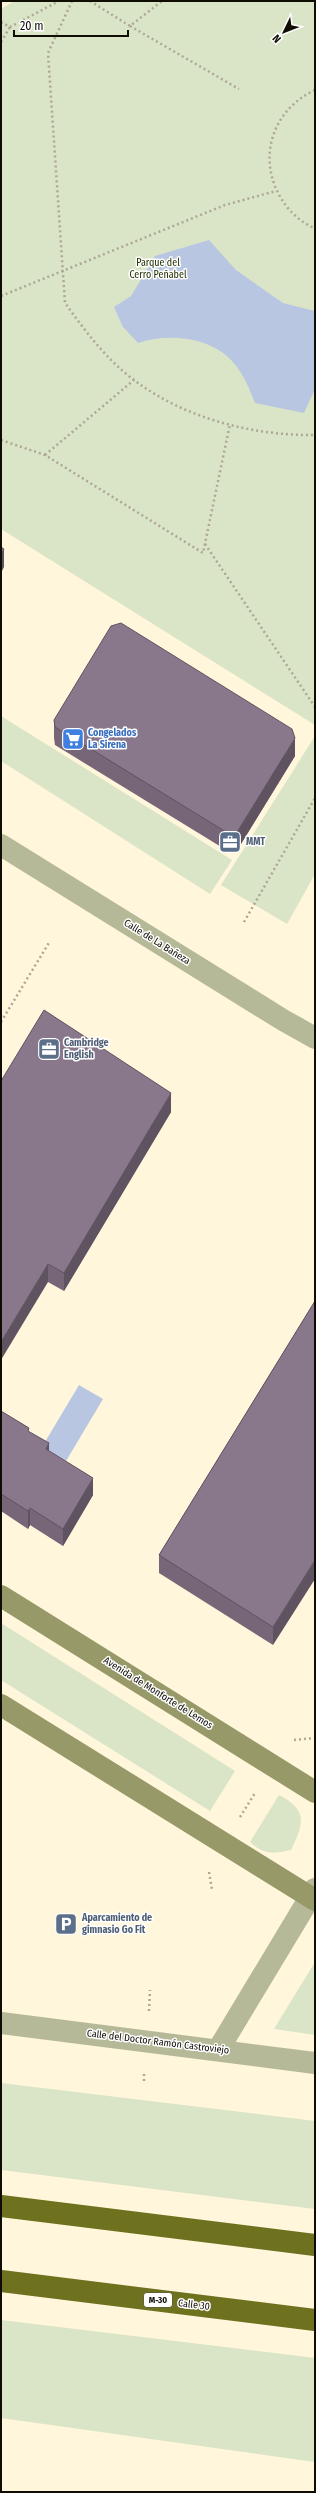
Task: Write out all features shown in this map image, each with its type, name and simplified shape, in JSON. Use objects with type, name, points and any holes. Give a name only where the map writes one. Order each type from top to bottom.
[{"type":"highway","points":[[1,2206],[315,2245]]},
{"type":"highway","name":"Calle 30","points":[[1,2281],[315,2320]]},
{"type":"street","name":"Calle de La Bañeza","points":[[1,845],[283,1020],[315,1038]]},
{"type":"street","name":"Avenida de Monforte de Lemos","points":[[1,1596],[273,1764],[315,1792]]},
{"type":"street","points":[[1,1705],[224,1844],[314,1895],[218,2050]]},
{"type":"street","name":"Calle del Doctor Ramón Castroviejo","points":[[1,2024],[315,2062]]},
{"type":"path","points":[[1,42],[10,28],[59,1]]},
{"type":"path","points":[[72,1],[48,53],[66,303],[85,330],[112,360],[134,380],[198,415],[252,430],[315,435]]},
{"type":"path","points":[[90,1],[239,89]]},
{"type":"path","points":[[130,26],[162,1]]},
{"type":"path","points":[[1,22],[10,28]]},
{"type":"path","points":[[315,90],[301,96],[282,115],[271,139],[269,165],[276,191],[291,212],[315,228]]},
{"type":"path","points":[[1,296],[224,205],[276,191]]},
{"type":"path","points":[[45,455],[134,380]]},
{"type":"path","points":[[1,440],[45,455],[203,553],[230,424]]},
{"type":"path","points":[[205,544],[315,707]]},
{"type":"path","points":[[244,922],[315,798]]},
{"type":"path","points":[[1,1022],[50,941]]},
{"type":"path","points":[[212,1890],[209,1869],[288,1741],[315,1738]]},
{"type":"green space","name":"Parque del Cerro Peñabel","points":[[14,1],[315,1],[315,725],[1,529],[1,9]]},
{"type":"green space","points":[[1,716],[232,860],[210,894],[1,761]]},
{"type":"green space","points":[[315,736],[315,874],[287,924],[221,885]]},
{"type":"green space","points":[[1,1623],[235,1771],[210,1811],[1,1680]]},
{"type":"green space","points":[[279,1795],[295,1806],[301,1818],[301,1825],[291,1850],[279,1852],[264,1851],[250,1842]]},
{"type":"green space","points":[[315,1962],[315,2035],[274,2029]]},
{"type":"green space","points":[[1,2083],[315,2121],[315,2209],[1,2170]]},
{"type":"green space","points":[[1,2320],[315,2358],[315,2462],[1,2418]]},
{"type":"water","points":[[209,240],[236,270],[283,303],[315,311],[315,389],[304,413],[255,403],[247,384],[237,367],[228,357],[205,343],[178,338],[164,338],[138,343],[123,327],[114,307],[131,296],[155,256]]},
{"type":"water","points":[[79,1385],[103,1399],[66,1461],[42,1447]]},
{"type":"building","points":[[1,547],[4,549],[1,554]]},
{"type":"building","points":[[121,623],[292,729],[295,738],[236,834],[231,835],[55,727],[54,720],[111,626]]},
{"type":"building","points":[[44,1010],[171,1093],[64,1273],[48,1264],[1,1342],[1,1081]]},
{"type":"building","points":[[315,1301],[315,1560],[273,1627],[159,1555]]},
{"type":"building","points":[[1,1411],[29,1428],[28,1431],[49,1443],[46,1449],[93,1478],[63,1529],[30,1508],[28,1511],[1,1494]]},
{"type":"place","name":"Congelados La Sirena","points":[[73,739]]},
{"type":"place","name":"MMT","points":[[230,842]]},
{"type":"place","name":"Cambridge English","points":[[49,1049]]},
{"type":"place","name":"Aparcamiento de gimnasio Go Fit","points":[[66,1924]]}]
